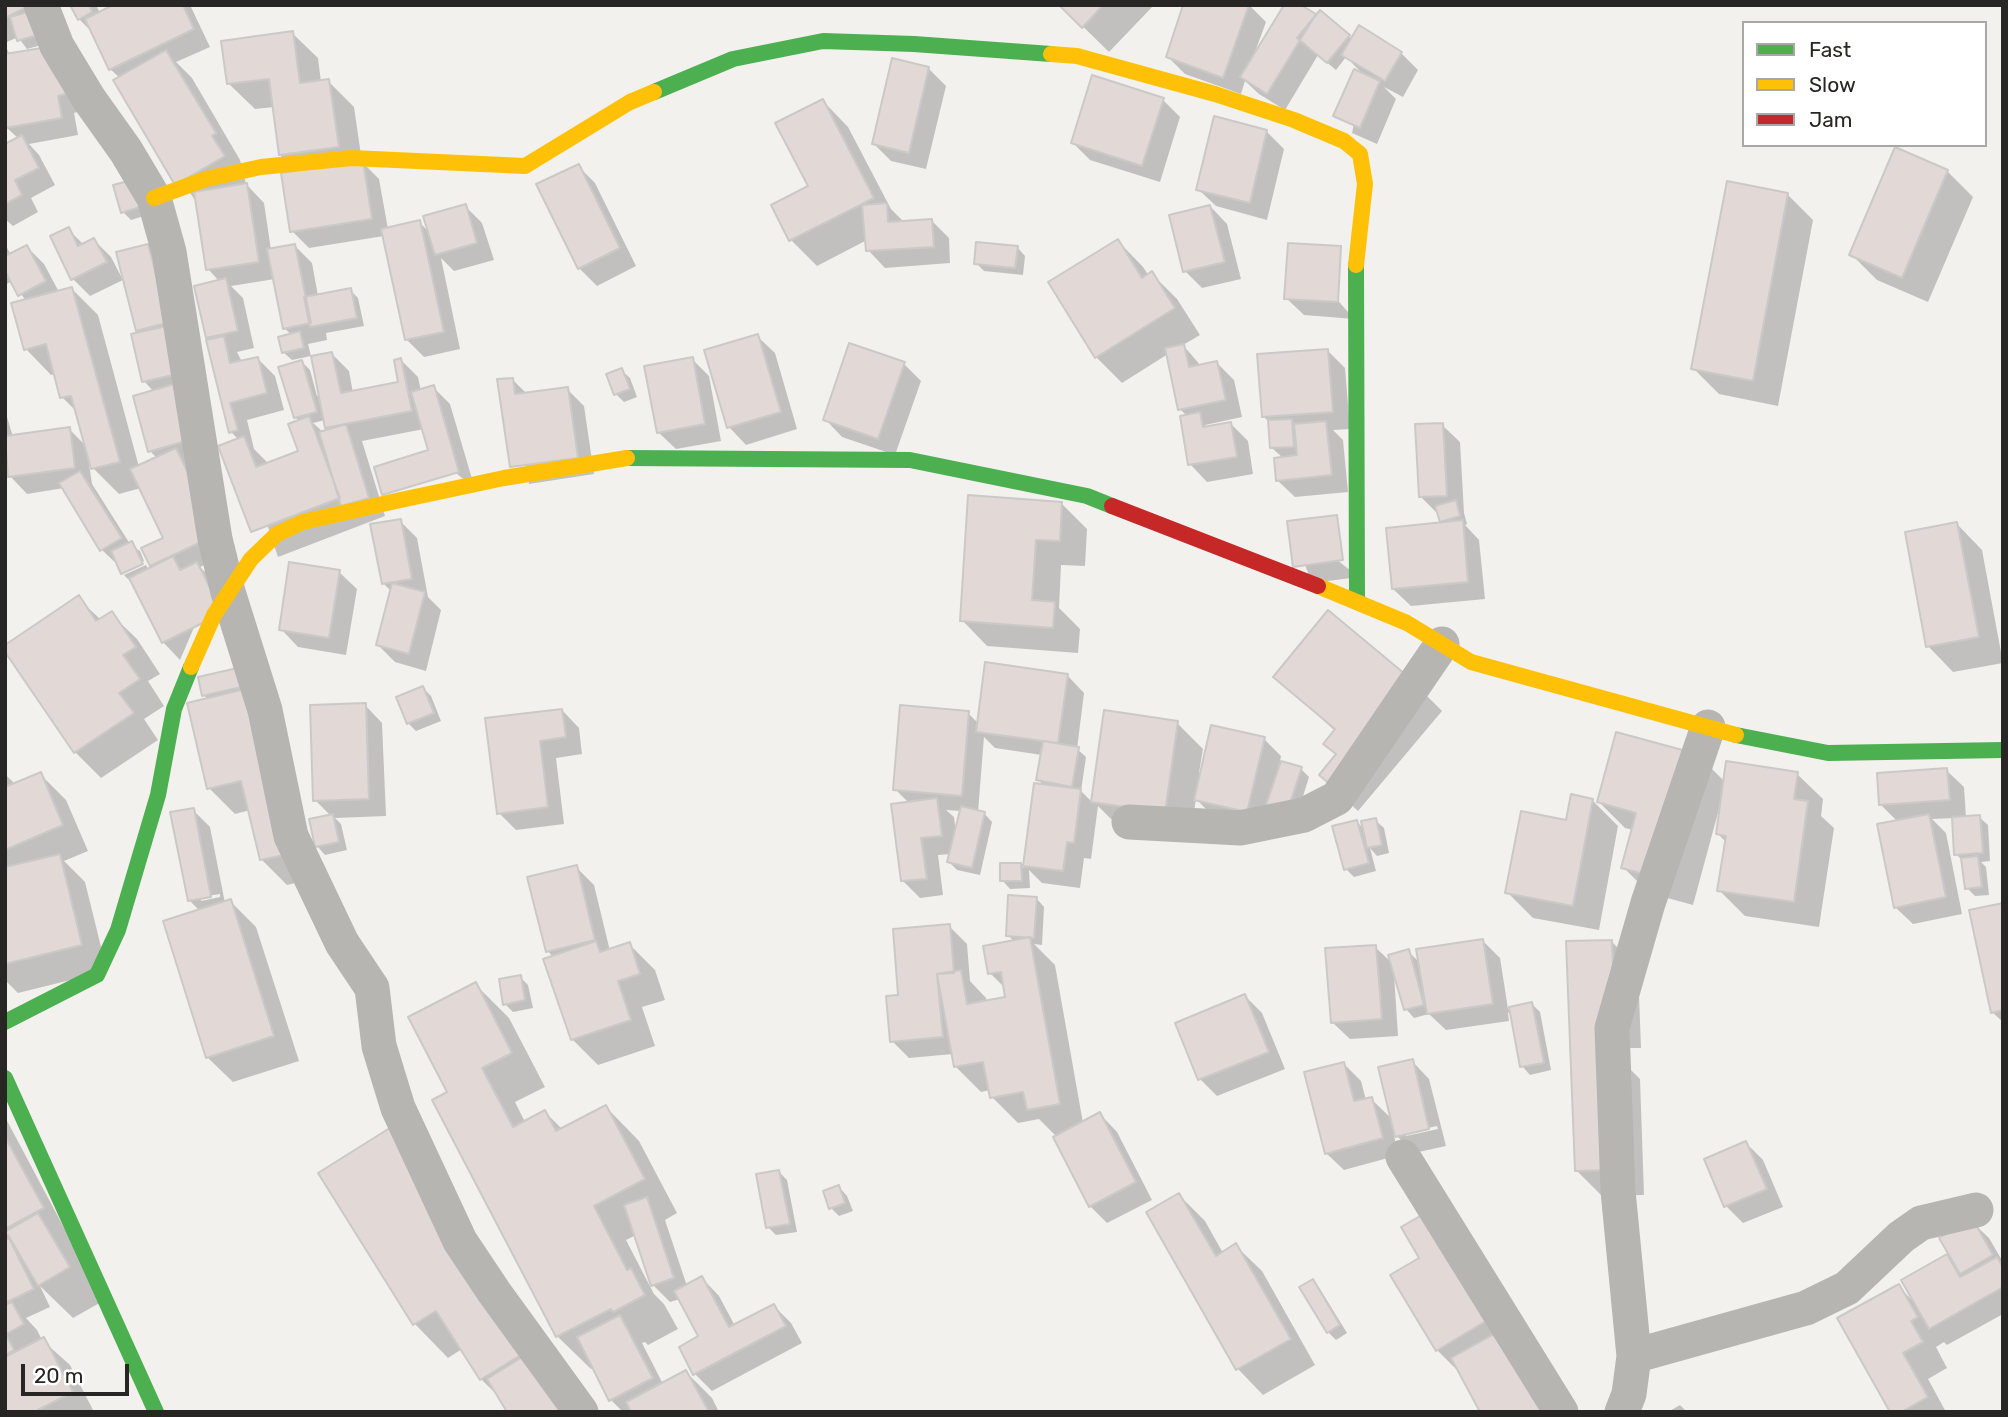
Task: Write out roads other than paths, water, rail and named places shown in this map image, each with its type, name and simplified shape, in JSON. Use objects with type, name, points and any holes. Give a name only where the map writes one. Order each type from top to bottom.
[{"type":"street","points":[[41,5],[57,46],[89,99],[126,151],[153,198],[169,253],[215,539],[228,592],[265,709],[292,836],[342,943],[372,988],[379,1046],[398,1108],[460,1241],[581,1412]]},
{"type":"street","points":[[153,198],[206,179],[261,167],[352,158],[525,166],[630,102],[733,59],[823,41],[914,44],[1077,56],[1215,94],[1294,120],[1344,141],[1360,154],[1365,184],[1355,270],[1357,601]]},
{"type":"street","points":[[5,1022],[97,975],[118,930],[158,794],[174,709],[196,654],[228,592],[251,559],[277,534],[303,522],[504,478],[637,456],[910,460],[1087,496],[1357,601],[1407,624],[1471,662],[1708,727],[1828,753],[2003,750]]},
{"type":"street","points":[[1129,822],[1240,828],[1304,814],[1337,798],[1442,644]]},
{"type":"street","points":[[1622,1412],[1629,1394],[1634,1356],[1618,1191],[1612,1028],[1648,903],[1708,727]]},
{"type":"street","points":[[5,1078],[156,1412]]},
{"type":"street","points":[[1403,1157],[1561,1412]]},
{"type":"street","points":[[1634,1356],[1806,1308],[1847,1288],[1901,1237],[1921,1223],[1976,1210]]}]
